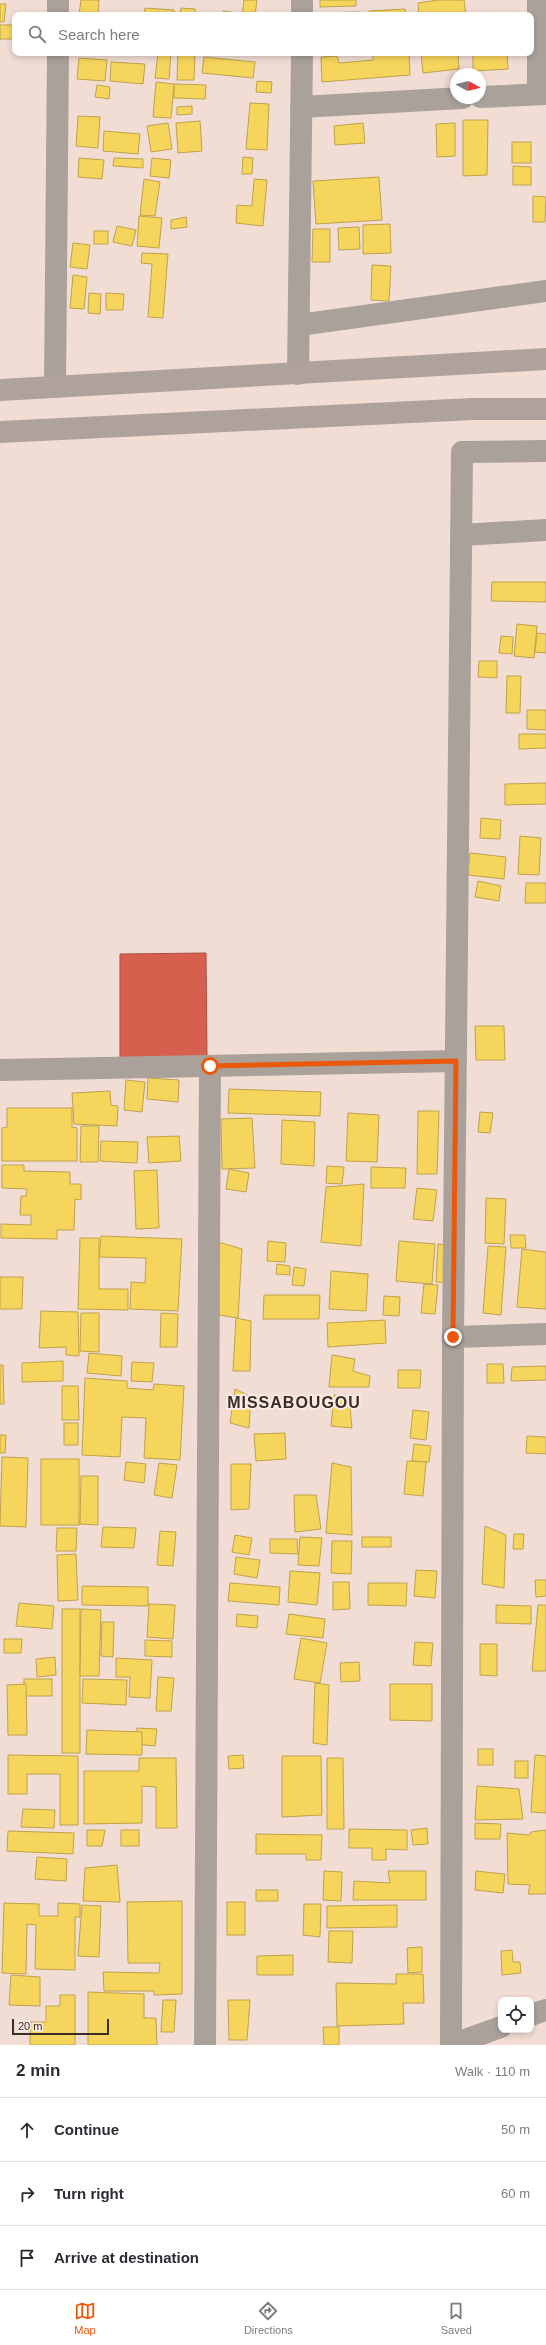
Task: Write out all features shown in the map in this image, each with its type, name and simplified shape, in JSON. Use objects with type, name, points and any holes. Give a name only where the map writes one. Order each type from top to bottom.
[{"type":"main road","points":[[0,390],[546,359]]},
{"type":"main road","points":[[0,432],[465,410],[546,409]]},
{"type":"street","points":[[58,0],[58,12]]},
{"type":"street","points":[[302,0],[302,12]]},
{"type":"street","points":[[486,97],[542,94],[538,0]]},
{"type":"street","points":[[55,387],[58,56]]},
{"type":"street","points":[[298,374],[302,56]]},
{"type":"street","points":[[301,107],[450,99]]},
{"type":"street","points":[[299,325],[546,291]]},
{"type":"street","points":[[498,2028],[451,2045],[453,1337],[462,452],[546,451]]},
{"type":"street","points":[[461,535],[546,530]]},
{"type":"street","points":[[0,1070],[456,1061]]},
{"type":"street","points":[[204,2045],[210,1066]]},
{"type":"street","points":[[453,1337],[546,1334]]},
{"type":"street","points":[[534,2014],[546,2010]]},
{"type":"building: Homes","points":[[81,0],[99,0],[98,12],[79,12]]},
{"type":"building: Homes","points":[[244,0],[257,0],[255,12],[242,12]]},
{"type":"building: Homes","points":[[320,0],[356,0],[356,6],[320,7]]},
{"type":"building: Homes","points":[[438,0],[464,0],[466,12],[419,12],[418,3]]},
{"type":"building: Homes","points":[[0,4],[6,4],[4,22],[0,22]]},
{"type":"building: Homes","points":[[145,8],[174,10],[174,12],[144,12]]},
{"type":"building: Homes","points":[[181,8],[195,9],[195,12],[180,12]]},
{"type":"building: Homes","points":[[405,9],[406,12],[369,12]]},
{"type":"building: Homes","points":[[0,25],[12,25],[12,39],[0,39]]},
{"type":"building: Homes","points":[[158,56],[171,56],[169,79],[155,78]]},
{"type":"building: Homes","points":[[178,56],[195,56],[194,80],[177,80]]},
{"type":"building: Homes","points":[[337,56],[339,63],[373,60],[373,56],[409,56],[410,75],[322,82],[321,57]]},
{"type":"building: Homes","points":[[421,56],[458,56],[459,68],[450,68],[450,70],[423,73]]},
{"type":"building: Homes","points":[[473,56],[507,56],[508,69],[486,70],[486,68],[473,68]]},
{"type":"building: Homes","points":[[204,57],[255,62],[253,78],[202,73]]},
{"type":"building: Homes","points":[[79,58],[107,60],[105,81],[77,79]]},
{"type":"building: Homes","points":[[111,62],[145,64],[143,84],[110,81]]},
{"type":"building: Homes","points":[[257,81],[272,82],[271,93],[256,92]]},
{"type":"building: Homes","points":[[156,82],[174,84],[171,118],[153,117]]},
{"type":"building: Homes","points":[[174,84],[206,85],[205,99],[174,98]]},
{"type":"building: Homes","points":[[97,85],[110,87],[109,99],[95,97]]},
{"type":"building: Homes","points":[[250,103],[269,104],[267,150],[246,149]]},
{"type":"building: Homes","points":[[192,106],[192,114],[177,115],[177,107]]},
{"type":"building: Homes","points":[[78,116],[100,117],[98,148],[76,146]]},
{"type":"building: Homes","points":[[463,120],[488,120],[487,175],[463,176]]},
{"type":"building: Homes","points":[[200,121],[202,151],[178,153],[176,123]]},
{"type":"building: Homes","points":[[168,123],[172,149],[151,152],[147,126]]},
{"type":"building: Homes","points":[[363,123],[365,143],[335,145],[334,126]]},
{"type":"building: Homes","points":[[455,123],[455,156],[437,157],[436,124]]},
{"type":"building: Homes","points":[[104,131],[140,134],[138,154],[103,151]]},
{"type":"building: Homes","points":[[512,142],[531,142],[531,163],[512,163]]},
{"type":"building: Homes","points":[[243,157],[253,158],[252,174],[242,174]]},
{"type":"building: Homes","points":[[79,158],[104,160],[102,179],[78,177]]},
{"type":"building: Homes","points":[[114,158],[143,159],[143,168],[113,166]]},
{"type":"building: Homes","points":[[152,158],[171,160],[169,178],[150,176]]},
{"type":"building: Homes","points":[[513,166],[531,167],[531,185],[513,185]]},
{"type":"building: Homes","points":[[379,177],[382,220],[316,224],[313,181]]},
{"type":"building: Homes","points":[[144,179],[160,182],[155,216],[140,215]]},
{"type":"building: Homes","points":[[254,179],[267,180],[263,226],[236,223],[237,205],[252,206]]},
{"type":"building: Homes","points":[[533,196],[546,197],[545,222],[533,222]]},
{"type":"building: Homes","points":[[139,216],[162,218],[159,248],[137,246]]},
{"type":"building: Homes","points":[[186,217],[187,227],[171,229],[171,220]]},
{"type":"building: Homes","points":[[390,224],[391,253],[363,254],[363,225]]},
{"type":"building: Homes","points":[[117,226],[136,230],[132,246],[113,242]]},
{"type":"building: Homes","points":[[359,227],[360,249],[339,250],[338,228]]},
{"type":"building: Homes","points":[[313,229],[330,229],[330,262],[312,262]]},
{"type":"building: Homes","points":[[94,231],[108,231],[108,244],[94,244]]},
{"type":"building: Homes","points":[[73,243],[90,245],[87,269],[70,267]]},
{"type":"building: Homes","points":[[142,253],[168,254],[163,318],[148,317],[152,264],[141,263]]},
{"type":"building: Homes","points":[[372,265],[391,266],[389,301],[371,300]]},
{"type":"building: Homes","points":[[73,275],[87,277],[84,309],[70,308]]},
{"type":"building: Homes","points":[[89,293],[101,294],[100,314],[88,313]]},
{"type":"building: Homes","points":[[106,293],[124,294],[123,310],[106,310]]},
{"type":"building: Homes","points":[[492,582],[546,582],[546,602],[491,601]]},
{"type":"building: Homes","points":[[517,624],[537,626],[534,658],[514,656]]},
{"type":"building: Homes","points":[[537,633],[546,634],[546,653],[535,652]]},
{"type":"building: Homes","points":[[501,636],[513,637],[512,654],[499,653]]},
{"type":"building: Homes","points":[[479,661],[497,661],[497,678],[478,677]]},
{"type":"building: Homes","points":[[507,676],[521,676],[520,713],[506,713]]},
{"type":"building: Homes","points":[[527,710],[546,710],[546,730],[527,729]]},
{"type":"building: Homes","points":[[519,734],[546,734],[546,748],[519,749]]},
{"type":"building: Homes","points":[[546,783],[546,804],[505,805],[505,784]]},
{"type":"building: Homes","points":[[481,818],[501,820],[500,839],[480,838]]},
{"type":"building: Homes","points":[[520,836],[541,838],[539,875],[518,874]]},
{"type":"building: Homes","points":[[470,853],[506,857],[504,879],[468,875]]},
{"type":"building: Homes","points":[[478,881],[501,886],[499,901],[475,897]]},
{"type":"building: Homes","points":[[526,883],[546,883],[546,903],[525,903]]},
{"type":"building: Homes","points":[[475,1026],[504,1026],[505,1060],[476,1060]]},
{"type":"building: Homes","points":[[148,1078],[179,1080],[178,1102],[147,1099]]},
{"type":"building: Homes","points":[[126,1080],[145,1082],[142,1112],[124,1110]]},
{"type":"building: Homes","points":[[229,1089],[321,1092],[320,1116],[228,1113]]},
{"type":"building: Homes","points":[[110,1091],[111,1105],[118,1106],[117,1126],[74,1124],[72,1093]]},
{"type":"building: Homes","points":[[7,1108],[72,1108],[72,1127],[77,1128],[77,1161],[2,1161],[2,1128],[7,1127]]},
{"type":"building: Homes","points":[[418,1111],[439,1111],[437,1174],[417,1174]]},
{"type":"building: Homes","points":[[480,1112],[493,1113],[490,1133],[478,1132]]},
{"type":"building: Homes","points":[[348,1113],[379,1115],[377,1162],[346,1161]]},
{"type":"building: Homes","points":[[252,1118],[255,1168],[222,1169],[221,1119]]},
{"type":"building: Homes","points":[[282,1120],[315,1122],[314,1166],[281,1164]]},
{"type":"building: Homes","points":[[81,1126],[99,1126],[98,1162],[80,1162]]},
{"type":"building: Homes","points":[[179,1136],[181,1161],[149,1163],[147,1137]]},
{"type":"building: Homes","points":[[101,1141],[138,1142],[137,1163],[100,1161]]},
{"type":"building: Homes","points":[[2,1165],[24,1165],[24,1171],[70,1172],[70,1184],[81,1184],[81,1200],[75,1199],[74,1230],[57,1230],[57,1239],[1,1238],[1,1224],[31,1225],[31,1215],[20,1215],[21,1196],[26,1196],[27,1189],[2,1188]]},
{"type":"building: Homes","points":[[327,1166],[344,1167],[342,1184],[326,1183]]},
{"type":"building: Homes","points":[[371,1167],[406,1168],[405,1188],[371,1188]]},
{"type":"building: Homes","points":[[229,1169],[249,1173],[246,1192],[226,1189]]},
{"type":"building: Homes","points":[[157,1170],[159,1228],[136,1229],[134,1171]]},
{"type":"building: Homes","points":[[364,1184],[361,1246],[321,1242],[326,1187]]},
{"type":"building: Homes","points":[[417,1188],[437,1190],[433,1221],[413,1219]]},
{"type":"building: Homes","points":[[486,1198],[506,1199],[504,1244],[485,1243]]},
{"type":"building: Homes","points":[[510,1235],[525,1235],[526,1248],[511,1248]]},
{"type":"building: Homes","points":[[101,1236],[182,1239],[178,1311],[130,1309],[131,1282],[145,1283],[146,1258],[99,1257]]},
{"type":"building: Homes","points":[[80,1238],[99,1238],[99,1289],[128,1289],[128,1310],[78,1309]]},
{"type":"building: Homes","points":[[268,1241],[286,1243],[285,1262],[267,1261]]},
{"type":"building: Homes","points":[[399,1241],[435,1244],[432,1284],[396,1281]]},
{"type":"building: Homes","points":[[218,1242],[242,1249],[238,1318],[219,1315]]},
{"type":"building: Homes","points":[[438,1244],[450,1245],[446,1283],[436,1282]]},
{"type":"building: Homes","points":[[488,1246],[506,1247],[501,1315],[483,1313]]},
{"type":"building: Homes","points":[[522,1249],[546,1252],[546,1309],[517,1307]]},
{"type":"building: Homes","points":[[277,1264],[290,1266],[290,1275],[276,1274]]},
{"type":"building: Homes","points":[[294,1267],[306,1269],[304,1286],[292,1285]]},
{"type":"building: Homes","points":[[331,1271],[368,1274],[366,1311],[329,1309]]},
{"type":"building: Homes","points":[[0,1277],[23,1277],[22,1309],[0,1309]]},
{"type":"building: Homes","points":[[424,1284],[438,1285],[435,1314],[421,1313]]},
{"type":"building: Homes","points":[[264,1295],[320,1295],[319,1319],[263,1319]]},
{"type":"building: Homes","points":[[384,1296],[400,1297],[399,1316],[383,1315]]},
{"type":"building: Homes","points":[[41,1311],[78,1312],[79,1356],[66,1355],[66,1347],[39,1348]]},
{"type":"building: Homes","points":[[81,1313],[99,1313],[99,1352],[80,1351]]},
{"type":"building: Homes","points":[[161,1313],[178,1314],[177,1347],[160,1347]]},
{"type":"building: Homes","points":[[236,1318],[251,1321],[250,1371],[233,1371]]},
{"type":"building: Homes","points":[[385,1320],[386,1343],[328,1347],[327,1323]]},
{"type":"building: Homes","points":[[89,1353],[122,1356],[121,1376],[87,1373]]},
{"type":"building: Homes","points":[[332,1355],[355,1359],[353,1371],[370,1376],[369,1387],[329,1387]]},
{"type":"building: Homes","points":[[63,1361],[63,1381],[22,1382],[22,1363]]},
{"type":"building: Homes","points":[[132,1362],[154,1363],[152,1382],[131,1381]]},
{"type":"building: Homes","points":[[487,1364],[503,1364],[504,1383],[487,1383]]},
{"type":"building: Homes","points":[[0,1365],[3,1365],[4,1404],[0,1404]]},
{"type":"building: Homes","points":[[546,1366],[546,1380],[511,1381],[512,1367]]},
{"type":"building: Homes","points":[[398,1370],[421,1370],[420,1388],[398,1388]]},
{"type":"building: Homes","points":[[85,1378],[127,1381],[127,1388],[153,1390],[154,1384],[184,1386],[180,1460],[144,1458],[146,1418],[122,1417],[120,1457],[82,1455]]},
{"type":"building: Homes","points":[[62,1386],[78,1386],[79,1420],[62,1420]]},
{"type":"building: Homes","points":[[235,1389],[251,1397],[249,1428],[230,1423]]},
{"type":"building: Homes","points":[[334,1395],[349,1398],[352,1428],[331,1426]]},
{"type":"building: Homes","points":[[413,1410],[429,1412],[426,1440],[410,1438]]},
{"type":"building: Homes","points":[[64,1423],[78,1423],[78,1445],[64,1445]]},
{"type":"building: Homes","points":[[285,1433],[286,1459],[256,1461],[254,1434]]},
{"type":"building: Homes","points":[[0,1435],[6,1435],[5,1453],[0,1453]]},
{"type":"building: Homes","points":[[527,1436],[546,1437],[546,1454],[526,1453]]},
{"type":"building: Homes","points":[[414,1444],[431,1446],[429,1462],[412,1461]]},
{"type":"building: Homes","points":[[2,1457],[28,1458],[26,1527],[0,1526]]},
{"type":"building: Homes","points":[[41,1459],[79,1459],[79,1525],[41,1525]]},
{"type":"building: Homes","points":[[407,1461],[426,1462],[423,1496],[404,1494]]},
{"type":"building: Homes","points":[[126,1462],[146,1464],[144,1483],[124,1480]]},
{"type":"building: Homes","points":[[159,1463],[177,1465],[172,1498],[154,1495]]},
{"type":"building: Homes","points":[[332,1463],[351,1467],[352,1535],[326,1533]]},
{"type":"building: Homes","points":[[231,1464],[251,1464],[249,1509],[231,1510]]},
{"type":"building: Homes","points":[[81,1476],[98,1476],[98,1525],[80,1524]]},
{"type":"building: Homes","points":[[294,1495],[316,1495],[321,1529],[295,1532]]},
{"type":"building: Homes","points":[[485,1526],[506,1535],[504,1588],[482,1584]]},
{"type":"building: Homes","points":[[103,1527],[136,1528],[134,1548],[101,1547]]},
{"type":"building: Homes","points":[[57,1528],[77,1528],[76,1551],[56,1551]]},
{"type":"building: Homes","points":[[160,1531],[176,1532],[173,1566],[157,1565]]},
{"type":"building: Homes","points":[[514,1534],[524,1534],[523,1549],[513,1549]]},
{"type":"building: Homes","points":[[235,1535],[252,1538],[249,1555],[232,1552]]},
{"type":"building: Homes","points":[[300,1537],[322,1538],[319,1566],[298,1565]]},
{"type":"building: Homes","points":[[362,1537],[391,1537],[391,1547],[362,1547]]},
{"type":"building: Homes","points":[[270,1539],[297,1539],[298,1554],[270,1553]]},
{"type":"building: Homes","points":[[332,1541],[352,1541],[351,1574],[331,1573]]},
{"type":"building: Homes","points":[[76,1554],[78,1600],[58,1601],[57,1555]]},
{"type":"building: Homes","points":[[236,1557],[260,1560],[257,1578],[234,1574]]},
{"type":"building: Homes","points":[[416,1570],[437,1571],[435,1598],[414,1596]]},
{"type":"building: Homes","points":[[290,1571],[320,1573],[317,1605],[288,1602]]},
{"type":"building: Homes","points":[[535,1580],[546,1580],[546,1596],[536,1597]]},
{"type":"building: Homes","points":[[333,1582],[349,1582],[350,1609],[333,1610]]},
{"type":"building: Homes","points":[[230,1583],[280,1587],[279,1605],[228,1601]]},
{"type":"building: Homes","points":[[368,1583],[407,1583],[406,1606],[368,1605]]},
{"type":"building: Homes","points":[[82,1586],[148,1587],[148,1606],[82,1605]]},
{"type":"building: Homes","points":[[19,1603],[54,1606],[52,1629],[16,1626]]},
{"type":"building: Homes","points":[[149,1604],[175,1605],[173,1639],[147,1637]]},
{"type":"building: Homes","points":[[496,1605],[531,1606],[531,1624],[496,1623]]},
{"type":"building: Homes","points":[[538,1605],[546,1605],[546,1671],[532,1671]]},
{"type":"building: Homes","points":[[62,1609],[80,1609],[80,1753],[62,1753]]},
{"type":"building: Homes","points":[[81,1609],[101,1610],[99,1676],[80,1676]]},
{"type":"building: Homes","points":[[237,1614],[258,1616],[257,1628],[236,1626]]},
{"type":"building: Homes","points":[[289,1614],[325,1619],[323,1638],[286,1634]]},
{"type":"building: Homes","points":[[102,1622],[114,1622],[113,1657],[101,1656]]},
{"type":"building: Homes","points":[[301,1638],[327,1643],[320,1683],[294,1679]]},
{"type":"building: Homes","points":[[4,1639],[22,1639],[21,1653],[4,1653]]},
{"type":"building: Homes","points":[[145,1640],[172,1641],[172,1657],[145,1656]]},
{"type":"building: Homes","points":[[415,1642],[433,1643],[431,1666],[413,1665]]},
{"type":"building: Homes","points":[[480,1644],[497,1644],[497,1676],[480,1675]]},
{"type":"building: Homes","points":[[55,1657],[56,1675],[37,1677],[36,1659]]},
{"type":"building: Homes","points":[[116,1658],[152,1660],[150,1698],[129,1697],[130,1677],[116,1677]]},
{"type":"building: Homes","points":[[359,1662],[360,1681],[341,1682],[340,1663]]},
{"type":"building: Homes","points":[[158,1677],[174,1678],[171,1711],[156,1711]]},
{"type":"building: Homes","points":[[24,1679],[52,1679],[52,1696],[24,1696]]},
{"type":"building: Homes","points":[[83,1679],[127,1680],[126,1705],[82,1703]]},
{"type":"building: Homes","points":[[315,1683],[329,1685],[327,1745],[313,1743]]},
{"type":"building: Homes","points":[[26,1684],[27,1735],[8,1735],[7,1685]]},
{"type":"building: Homes","points":[[390,1684],[432,1684],[432,1721],[390,1720]]},
{"type":"building: Homes","points":[[137,1728],[157,1729],[155,1746],[136,1744]]},
{"type":"building: Homes","points":[[87,1730],[142,1732],[142,1755],[86,1754]]},
{"type":"building: Homes","points":[[478,1749],[493,1749],[493,1765],[478,1765]]},
{"type":"building: Homes","points":[[8,1755],[78,1756],[78,1825],[60,1825],[60,1774],[27,1774],[27,1794],[8,1794]]},
{"type":"building: Homes","points":[[243,1755],[244,1768],[229,1769],[228,1756]]},
{"type":"building: Homes","points":[[535,1755],[546,1756],[546,1813],[531,1812]]},
{"type":"building: Homes","points":[[282,1756],[321,1756],[322,1815],[282,1817]]},
{"type":"building: Homes","points":[[139,1758],[176,1758],[177,1828],[156,1828],[156,1787],[142,1786],[142,1823],[84,1824],[84,1771],[139,1771]]},
{"type":"building: Homes","points":[[327,1758],[343,1758],[344,1829],[327,1829]]},
{"type":"building: Homes","points":[[515,1761],[528,1761],[528,1778],[515,1778]]},
{"type":"building: Homes","points":[[477,1786],[519,1789],[523,1819],[475,1820]]},
{"type":"building: Homes","points":[[23,1809],[55,1810],[54,1828],[21,1827]]},
{"type":"building: Homes","points":[[475,1823],[501,1824],[500,1839],[475,1839]]},
{"type":"building: Homes","points":[[427,1828],[428,1844],[413,1845],[411,1830]]},
{"type":"building: Homes","points":[[349,1829],[407,1830],[407,1850],[386,1849],[386,1860],[372,1860],[372,1848],[349,1848]]},
{"type":"building: Homes","points":[[87,1830],[105,1830],[102,1846],[87,1846]]},
{"type":"building: Homes","points":[[121,1830],[139,1830],[139,1846],[121,1846]]},
{"type":"building: Homes","points":[[546,1830],[546,1894],[528,1894],[530,1885],[508,1884],[507,1833],[529,1835],[531,1832]]},
{"type":"building: Homes","points":[[8,1831],[74,1833],[73,1854],[7,1851]]},
{"type":"building: Homes","points":[[256,1834],[322,1835],[321,1860],[306,1860],[306,1854],[256,1854]]},
{"type":"building: Homes","points":[[37,1857],[67,1859],[66,1881],[35,1879]]},
{"type":"building: Homes","points":[[117,1865],[120,1902],[83,1901],[85,1868]]},
{"type":"building: Homes","points":[[324,1871],[342,1872],[341,1901],[323,1900]]},
{"type":"building: Homes","points":[[388,1871],[426,1871],[426,1900],[353,1900],[354,1881],[390,1883]]},
{"type":"building: Homes","points":[[476,1871],[505,1874],[503,1893],[475,1890]]},
{"type":"building: Homes","points":[[256,1890],[278,1890],[278,1901],[256,1901]]},
{"type":"building: Homes","points":[[182,1901],[182,1994],[154,1995],[154,1991],[104,1991],[103,1972],[159,1973],[160,1963],[128,1963],[127,1902]]},
{"type":"building: Homes","points":[[227,1902],[245,1902],[245,1935],[227,1935]]},
{"type":"building: Homes","points":[[4,1903],[39,1904],[39,1916],[58,1916],[58,1903],[80,1904],[80,1917],[75,1917],[75,1970],[35,1969],[36,1925],[27,1924],[26,1974],[2,1973]]},
{"type":"building: Homes","points":[[304,1904],[321,1904],[320,1937],[303,1935]]},
{"type":"building: Homes","points":[[82,1905],[101,1906],[99,1957],[78,1956]]},
{"type":"building: Homes","points":[[397,1905],[397,1927],[327,1928],[327,1906]]},
{"type":"building: Homes","points":[[329,1931],[353,1931],[352,1963],[328,1962]]},
{"type":"building: Homes","points":[[422,1947],[422,1972],[408,1973],[407,1948]]},
{"type":"building: Homes","points":[[512,1950],[513,1962],[520,1962],[521,1973],[502,1975],[501,1951]]},
{"type":"building: Homes","points":[[293,1955],[293,1975],[257,1975],[257,1956]]},
{"type":"building: Homes","points":[[396,1974],[423,1974],[424,2003],[403,2003],[404,2024],[337,2026],[336,1983],[396,1984]]},
{"type":"building: Homes","points":[[11,1975],[40,1977],[40,2006],[9,2005]]},
{"type":"building: Homes","points":[[88,1992],[144,1994],[144,2018],[156,2018],[157,2045],[88,2045]]},
{"type":"building: Homes","points":[[60,1995],[75,1995],[75,2045],[30,2045],[30,2022],[46,2022],[46,2006],[60,2006]]},
{"type":"building: Homes","points":[[163,2000],[176,2000],[174,2032],[161,2032]]},
{"type":"building: Homes","points":[[228,2000],[250,2000],[247,2040],[229,2040]]},
{"type":"building: Homes","points":[[323,2027],[339,2027],[339,2045],[324,2045]]},
{"type":"building: Shops","points":[[206,953],[207,1057],[120,1058],[120,954]]},
{"type":"district","name":"MISSABOUGOU","points":[[294,1402]]},
{"type":"route","points":[[210,1066],[456,1061],[453,1337]]}]
